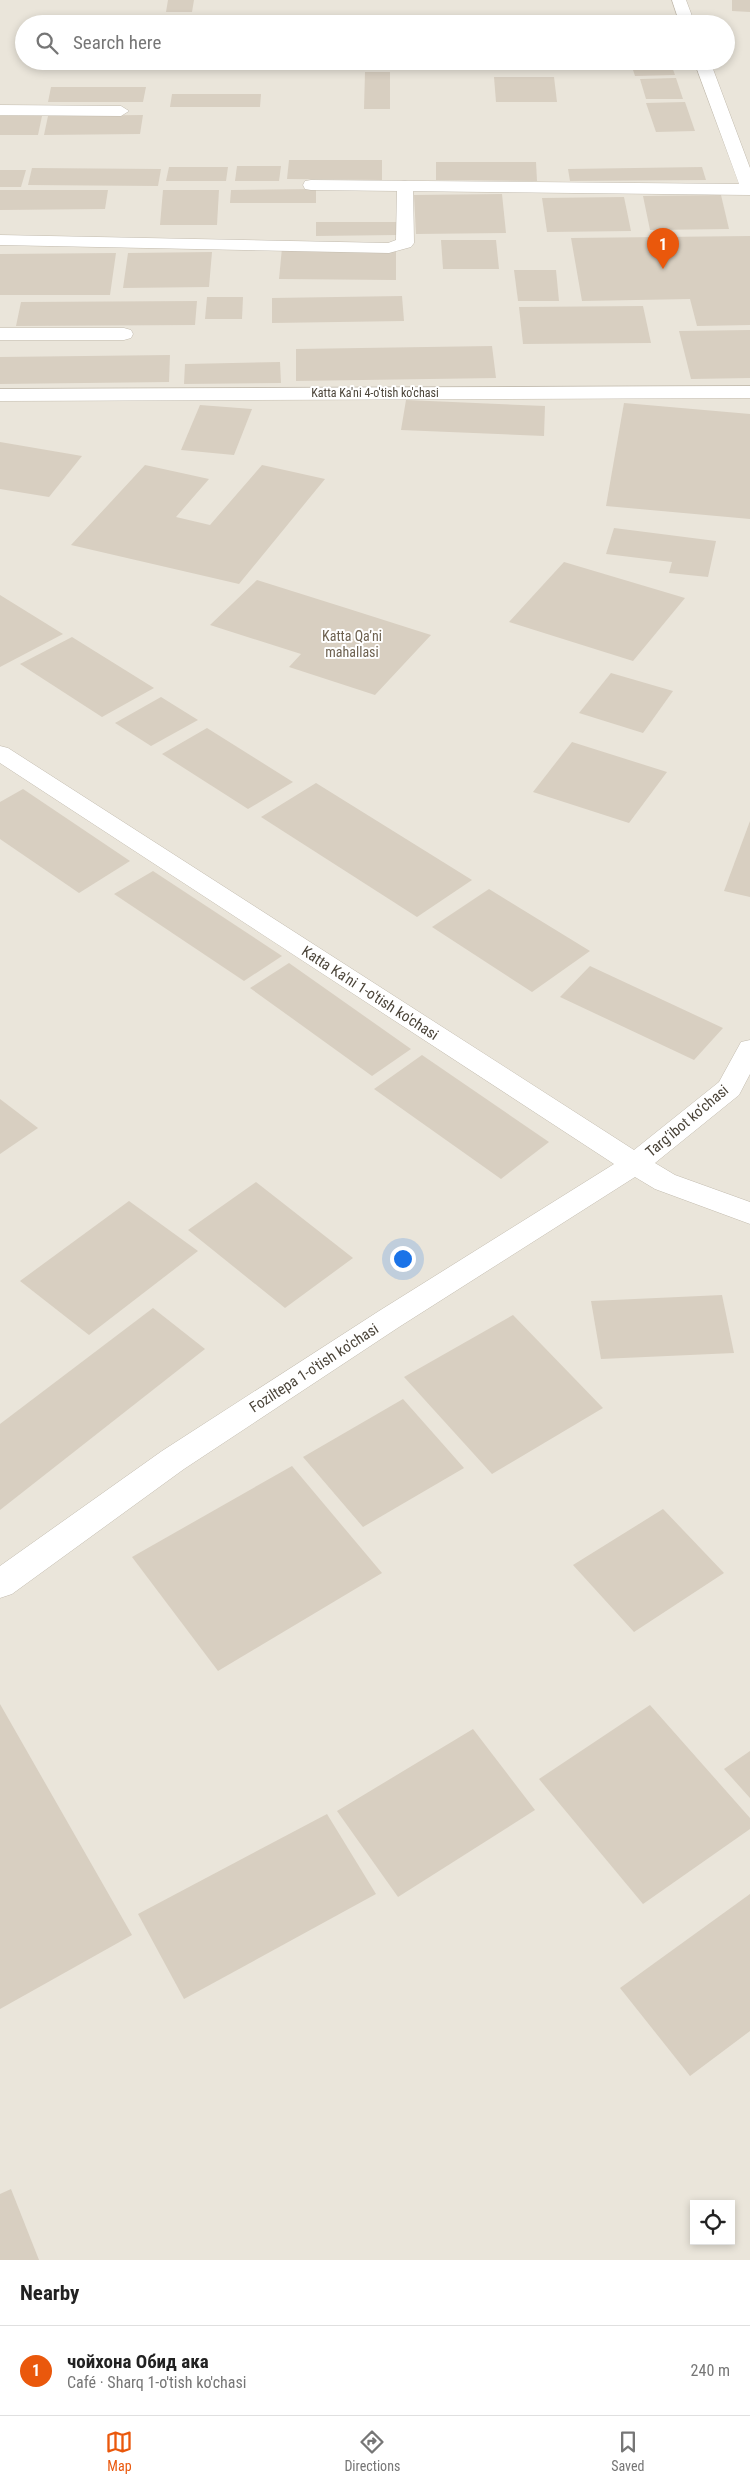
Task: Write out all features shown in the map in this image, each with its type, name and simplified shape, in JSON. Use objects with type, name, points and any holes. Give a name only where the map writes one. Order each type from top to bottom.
[{"type":"street","points":[[679,0],[685,15]]},
{"type":"street","points":[[311,185],[750,189],[705,70]]},
{"type":"street","points":[[0,110],[121,111]]},
{"type":"street","points":[[0,240],[389,248],[405,243],[405,186]]},
{"type":"street","points":[[0,334],[124,334]]},
{"type":"street","name":"Katta Ka'ni 4-o'tish ko'chasi","points":[[0,395],[750,392]]},
{"type":"street","name":"Katta Ka'ni 1-o'tish ko'chasi","points":[[0,753],[664,1182],[750,1213]]},
{"type":"street","name":"Targ‘ibot ko‘chasi","points":[[635,1164],[729,1088],[750,1049]]},
{"type":"street","name":"Foziltepa 1-o'tish ko'chasi","points":[[0,1584],[173,1460],[389,1319],[635,1164]]},
{"type":"shaded area","points":[[0,0],[750,0],[750,2260],[0,2260]]},
{"type":"building","points":[[168,0],[194,0],[192,12],[166,12]]},
{"type":"building","points":[[732,0],[750,0],[750,12],[732,11]]},
{"type":"building","points":[[633,70],[673,70],[675,75],[635,76]]},
{"type":"building","points":[[365,72],[390,72],[390,109],[364,109]]},
{"type":"building","points":[[494,77],[554,77],[557,102],[496,102]]},
{"type":"building","points":[[676,78],[683,99],[646,99],[640,79]]},
{"type":"building","points":[[51,87],[146,87],[143,102],[48,102]]},
{"type":"building","points":[[172,94],[261,94],[260,107],[170,107]]},
{"type":"building","points":[[685,102],[695,131],[656,132],[646,103]]},
{"type":"building","points":[[143,115],[140,134],[44,135],[48,116]]},
{"type":"building","points":[[0,116],[42,116],[38,135],[0,135]]},
{"type":"building","points":[[289,160],[382,160],[382,180],[287,179]]},
{"type":"building","points":[[436,162],[536,162],[537,181],[436,180]]},
{"type":"building","points":[[237,166],[281,166],[279,181],[235,181]]},
{"type":"building","points":[[169,167],[228,167],[226,181],[166,181]]},
{"type":"building","points":[[702,167],[706,180],[570,181],[568,169]]},
{"type":"building","points":[[32,168],[161,169],[158,186],[28,185]]},
{"type":"building","points":[[0,170],[26,170],[21,187],[0,187]]},
{"type":"building","points":[[316,189],[316,203],[230,203],[231,190]]},
{"type":"building","points":[[0,190],[108,190],[105,209],[0,210]]},
{"type":"building","points":[[163,190],[219,190],[217,225],[160,225]]},
{"type":"building","points":[[502,194],[506,233],[416,234],[414,195]]},
{"type":"building","points":[[721,195],[729,229],[650,230],[643,196]]},
{"type":"building","points":[[624,197],[631,231],[547,232],[542,198]]},
{"type":"building","points":[[316,222],[397,222],[397,235],[316,236]]},
{"type":"building","points":[[750,236],[750,325],[697,326],[690,299],[582,301],[571,238]]},
{"type":"building","points":[[441,240],[496,240],[499,269],[443,269]]},
{"type":"building","points":[[282,248],[396,249],[396,280],[279,279]]},
{"type":"building","points":[[212,252],[209,287],[123,288],[128,253]]},
{"type":"building","points":[[116,253],[110,295],[0,295],[0,254]]},
{"type":"building","points":[[514,270],[556,270],[559,301],[518,301]]},
{"type":"building","points":[[402,296],[404,321],[272,323],[272,298]]},
{"type":"building","points":[[207,297],[243,297],[242,319],[205,319]]},
{"type":"building","points":[[197,301],[195,325],[16,326],[21,302]]},
{"type":"building","points":[[643,306],[651,343],[523,344],[519,307]]},
{"type":"building","points":[[750,330],[750,378],[691,379],[679,331]]},
{"type":"building","points":[[492,346],[496,378],[296,381],[296,349]]},
{"type":"building","points":[[170,355],[169,382],[0,384],[0,357]]},
{"type":"building","points":[[280,362],[281,383],[184,384],[185,364]]},
{"type":"building","points":[[406,400],[545,406],[544,436],[401,430]]},
{"type":"building","points":[[624,403],[750,414],[750,519],[606,506]]},
{"type":"building","points":[[200,405],[252,409],[234,455],[181,450]]},
{"type":"building","points":[[0,442],[82,456],[49,497],[0,489]]},
{"type":"building","points":[[145,465],[209,479],[176,517],[210,525],[262,465],[325,479],[239,584],[71,545]]},
{"type":"building","points":[[614,528],[716,541],[708,577],[669,573],[672,562],[606,554]]},
{"type":"building","points":[[564,562],[685,598],[633,661],[509,622]]},
{"type":"building","points":[[257,580],[431,635],[375,695],[289,667],[301,654],[210,625]]},
{"type":"building","points":[[0,595],[63,634],[0,667]]},
{"type":"building","points":[[72,637],[154,688],[102,717],[20,664]]},
{"type":"building","points":[[611,673],[673,691],[643,733],[579,713]]},
{"type":"building","points":[[161,697],[198,720],[151,746],[115,723]]},
{"type":"building","points":[[207,728],[293,782],[248,809],[162,754]]},
{"type":"building","points":[[572,742],[667,772],[629,823],[533,792]]},
{"type":"building","points":[[316,783],[472,880],[417,917],[261,817]]},
{"type":"building","points":[[23,789],[130,861],[79,893],[0,839],[0,802]]},
{"type":"building","points":[[750,821],[750,897],[724,891]]},
{"type":"building","points":[[153,871],[282,956],[244,981],[114,894]]},
{"type":"building","points":[[489,889],[590,951],[532,992],[432,927]]},
{"type":"building","points":[[289,963],[411,1049],[372,1076],[250,988]]},
{"type":"building","points":[[590,966],[723,1028],[694,1060],[560,997]]},
{"type":"building","points":[[422,1055],[549,1142],[501,1179],[374,1089]]},
{"type":"building","points":[[0,1099],[38,1128],[0,1154]]},
{"type":"building","points":[[256,1182],[353,1258],[285,1308],[188,1230]]},
{"type":"building","points":[[129,1201],[198,1251],[89,1335],[20,1281]]},
{"type":"building","points":[[722,1295],[734,1353],[601,1359],[591,1301]]},
{"type":"building","points":[[153,1308],[205,1349],[0,1510],[0,1424]]},
{"type":"building","points":[[513,1315],[603,1408],[492,1474],[404,1377]]},
{"type":"building","points":[[403,1399],[464,1468],[363,1527],[303,1457]]},
{"type":"building","points":[[292,1466],[382,1573],[218,1671],[132,1557]]},
{"type":"building","points":[[663,1509],[724,1573],[634,1632],[573,1565]]},
{"type":"building","points":[[0,1704],[132,1935],[0,2009]]},
{"type":"building","points":[[650,1705],[750,1818],[750,1829],[643,1904],[539,1779]]},
{"type":"building","points":[[473,1729],[535,1810],[398,1897],[337,1811]]},
{"type":"building","points":[[750,1751],[750,1798],[724,1769]]},
{"type":"building","points":[[327,1814],[376,1894],[184,1999],[138,1914]]},
{"type":"building","points":[[750,1894],[750,2031],[690,2076],[620,1988]]},
{"type":"building","points":[[11,2189],[39,2260],[0,2260],[0,2194]]},
{"type":"place","name":"чойхона Обид ака","points":[[663,269]]},
{"type":"district","name":"Katta Qaʼni mahallasi","points":[[352,644]]}]
